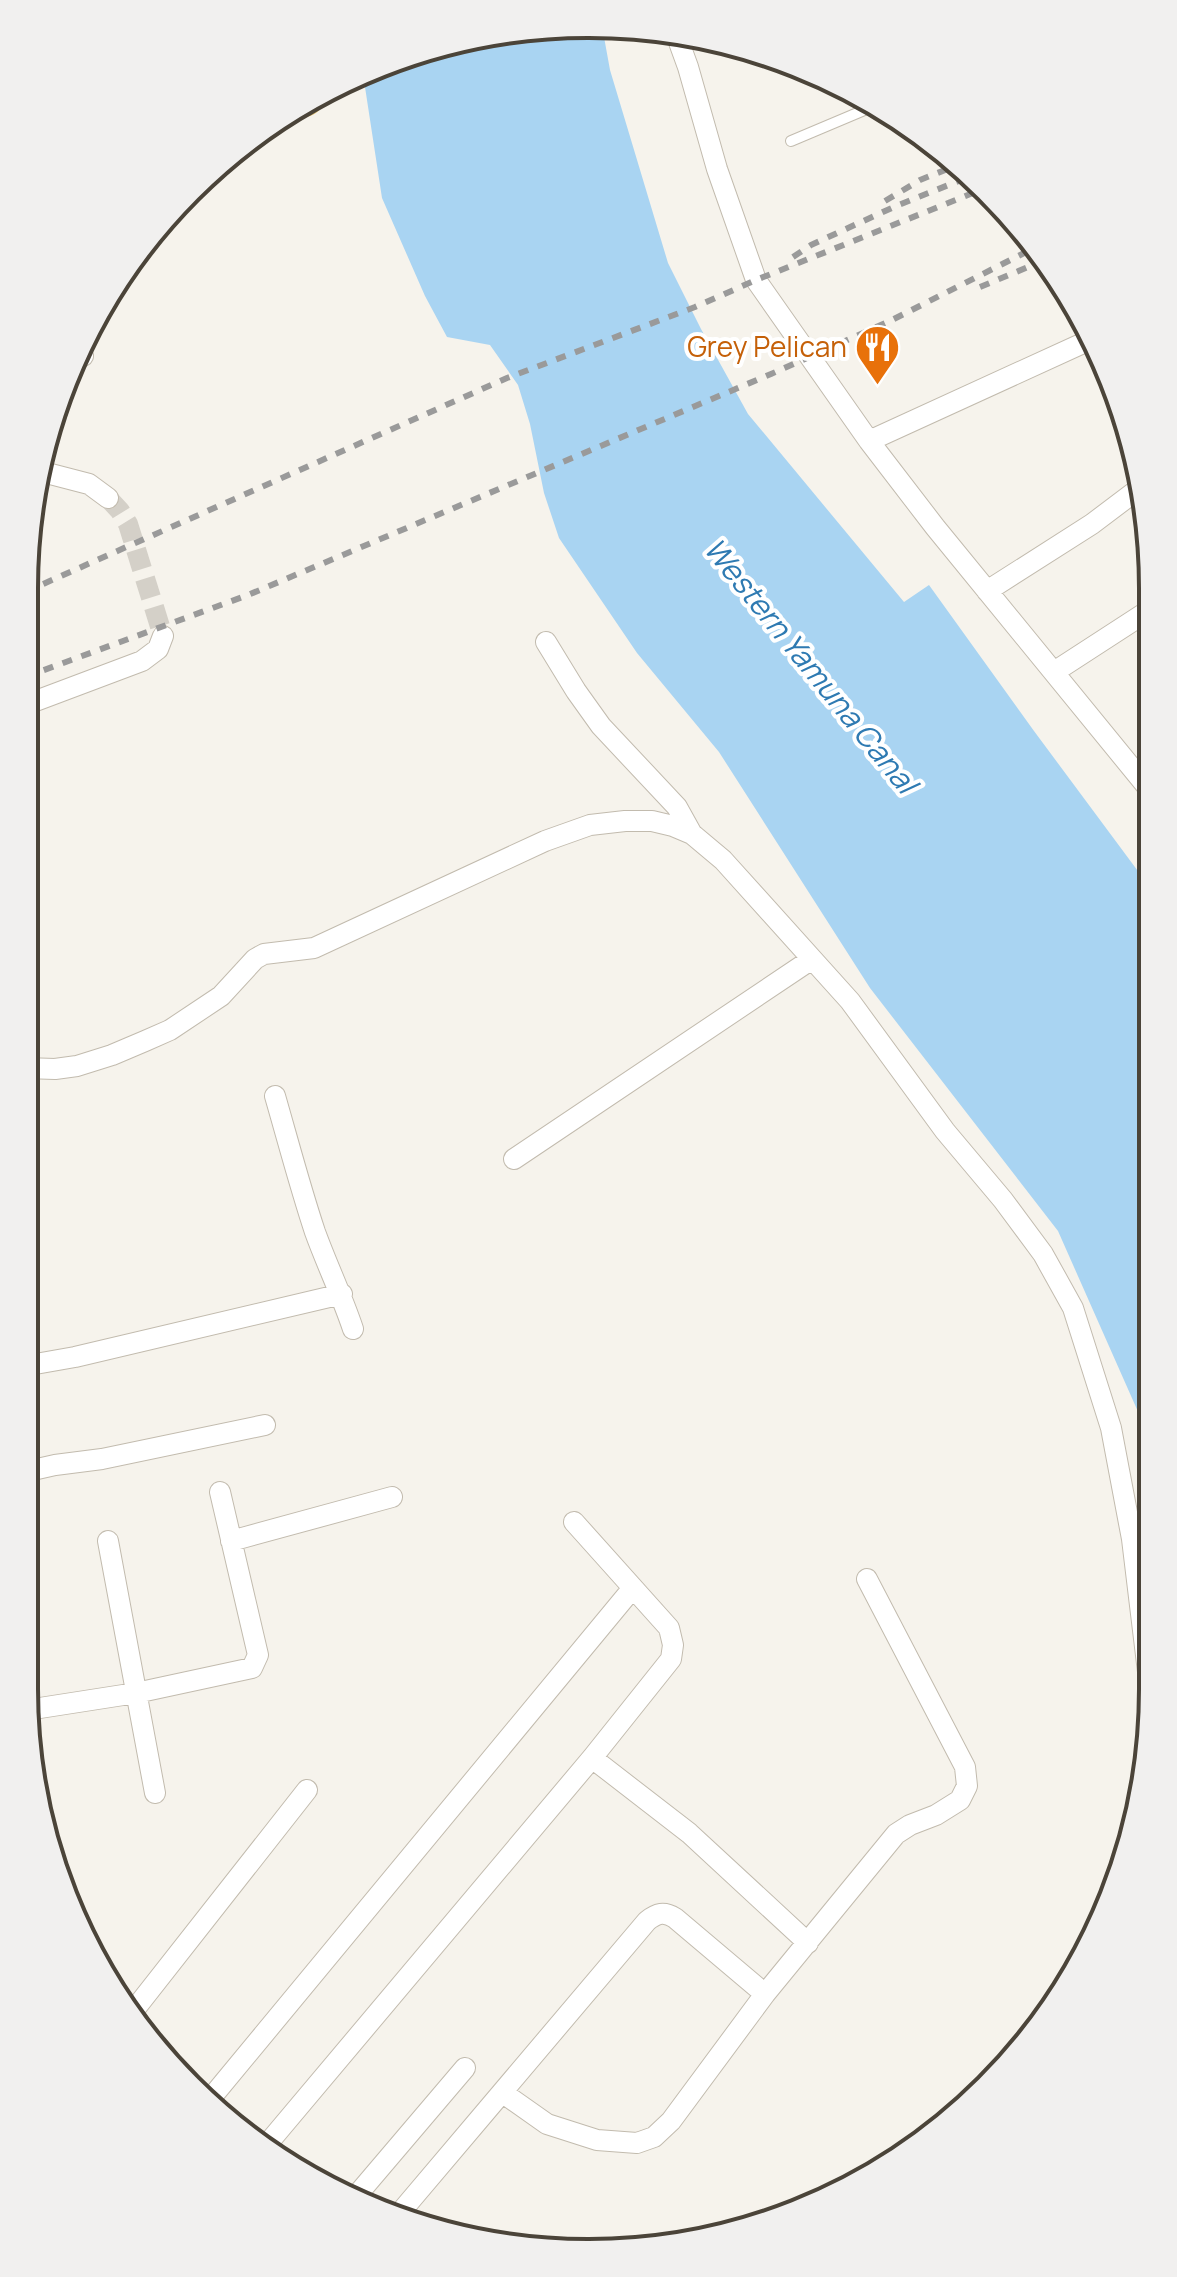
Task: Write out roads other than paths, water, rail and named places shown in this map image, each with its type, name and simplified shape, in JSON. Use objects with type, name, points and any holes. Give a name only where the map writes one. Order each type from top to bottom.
[{"type":"street","points":[[681,46],[717,169],[756,280],[869,441],[1139,777]]},
{"type":"street","points":[[869,441],[1081,344]]},
{"type":"street","points":[[51,474],[89,484],[108,498]]},
{"type":"street","points":[[987,591],[1092,524],[1130,495]]},
{"type":"street","points":[[1054,672],[1139,617]]},
{"type":"street","points":[[38,700],[142,661],[158,649],[163,636]]},
{"type":"street","points":[[546,642],[601,726],[677,807],[692,834]]},
{"type":"street","points":[[38,1068],[77,1066],[170,1030],[221,996],[255,959],[264,954],[314,948],[545,841],[590,825],[625,821],[652,821],[692,834],[723,860],[850,1001],[945,1131],[1043,1254],[1073,1308],[1111,1428],[1132,1539],[1139,1597]]},
{"type":"street","points":[[514,1159],[812,959]]},
{"type":"street","points":[[275,1096],[314,1229],[342,1294],[353,1329]]},
{"type":"street","points":[[38,1364],[342,1294]]},
{"type":"street","points":[[38,1469],[102,1459],[265,1425]]},
{"type":"street","points":[[39,1708],[136,1693],[249,1670],[255,1666],[258,1655],[220,1492]]},
{"type":"street","points":[[231,1541],[392,1497]]},
{"type":"street","points":[[272,2138],[592,1758],[666,1666],[673,1652],[669,1628],[574,1522]]},
{"type":"street","points":[[108,1541],[155,1793]]},
{"type":"street","points":[[503,2093],[547,2124],[597,2140],[637,2143],[654,2137],[671,2121],[765,1994],[896,1834],[960,1800],[967,1786],[965,1767],[867,1579]]},
{"type":"street","points":[[215,2093],[632,1589]]},
{"type":"street","points":[[592,1758],[689,1833],[808,1943]]},
{"type":"street","points":[[138,2005],[307,1790]]},
{"type":"street","points":[[405,2207],[656,1914],[675,1918],[765,1994]]},
{"type":"street","points":[[362,2190],[465,2068]]},
{"type":"lane","points":[[791,141],[862,111]]},
{"type":"water","name":"Western Yamuna Canal","points":[[604,38],[610,70],[668,263],[748,414],[904,602],[929,585],[1139,873],[1139,1414],[1058,1231],[870,988],[719,752],[637,653],[559,538],[544,493],[530,424],[518,385],[490,345],[447,337],[425,296],[382,198],[365,86],[412,67],[481,49],[552,39]]},
{"type":"tunnel","points":[[108,498],[128,524],[163,636]]},
{"type":"railway","points":[[885,201],[920,180],[945,170]]},
{"type":"railway","points":[[793,257],[811,245],[958,181]]},
{"type":"railway","points":[[38,586],[507,378],[695,307],[972,193]]},
{"type":"railway","points":[[38,672],[248,595],[771,374],[890,321],[1025,253]]},
{"type":"railway","points":[[980,287],[1033,265]]},
{"type":"place","name":"Grey Pelican","points":[[878,386]]}]
